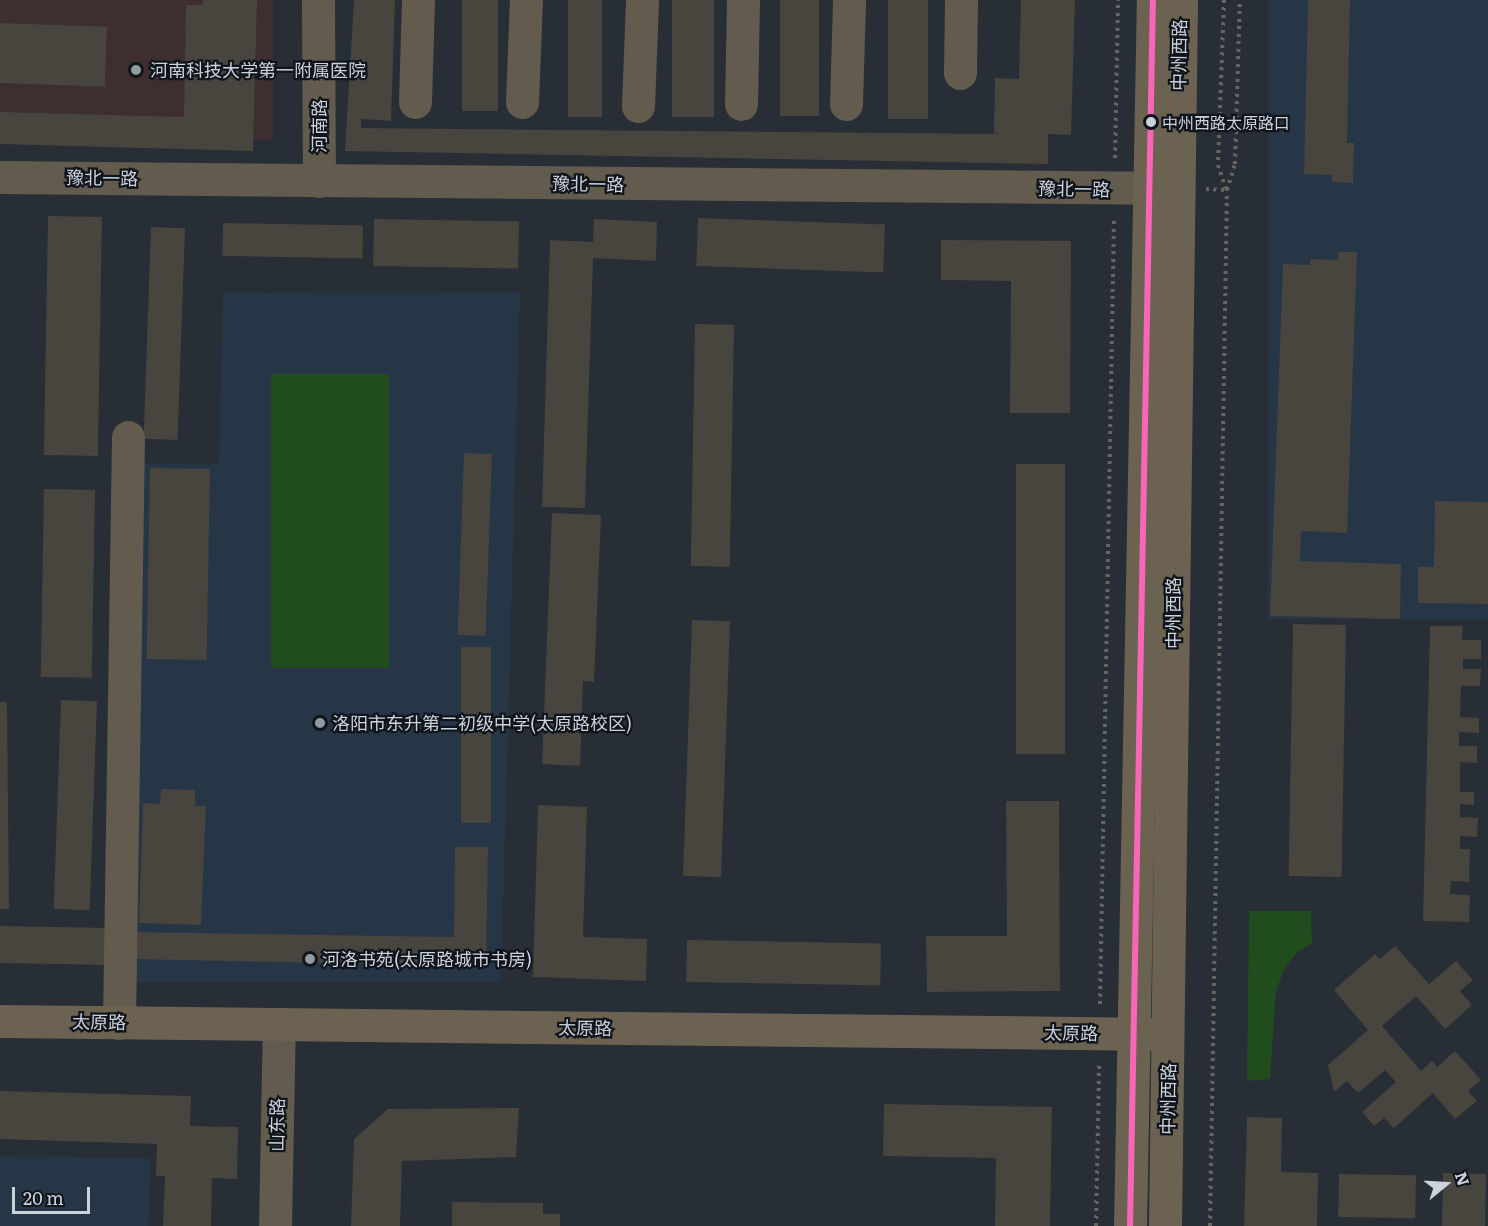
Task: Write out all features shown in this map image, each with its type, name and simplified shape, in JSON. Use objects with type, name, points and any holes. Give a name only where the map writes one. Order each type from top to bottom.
[{"type":"main road","name":"中州西路","points":[[1153,0],[1162,189],[1169,1034],[1165,1226]]},
{"type":"main road","name":"中州西路","points":[[1130,1226],[1134,1034],[1162,189],[1181,0]]},
{"type":"main road","name":"太原路","points":[[0,1021],[1169,1034]]},
{"type":"street","name":"河南路","points":[[318,0],[319,181]]},
{"type":"street","points":[[415,102],[418,0]]},
{"type":"street","points":[[522,102],[526,0]]},
{"type":"street","points":[[638,105],[642,0]]},
{"type":"street","points":[[741,104],[742,0]]},
{"type":"street","points":[[846,104],[849,0]]},
{"type":"street","points":[[960,73],[961,0]]},
{"type":"street","name":"豫北一路","points":[[0,177],[1162,189]]},
{"type":"street","points":[[119,1023],[128,437]]},
{"type":"street","name":"山东路","points":[[275,1226],[279,1024]]},
{"type":"path","points":[[1096,1226],[1118,0]]},
{"type":"path","points":[[1224,0],[1218,165],[1227,190]]},
{"type":"path","points":[[1210,1226],[1227,190],[1235,164],[1239,0]]},
{"type":"shaded area","name":"河南科技大学第一附属医院","points":[[0,0],[273,0],[273,140],[0,140]]},
{"type":"shaded area","points":[[1268,0],[1488,0],[1488,619],[1268,619]]},
{"type":"shaded area","name":"洛阳市东升第二初级中学(太原路校区)","points":[[520,292],[501,982],[126,982],[137,463],[219,464],[223,293]]},
{"type":"shaded area","points":[[0,1156],[150,1159],[149,1226],[0,1226]]},
{"type":"green space","points":[[271,374],[389,374],[389,668],[271,668]]},
{"type":"green space","points":[[1249,911],[1311,911],[1312,943],[1297,953],[1285,967],[1276,991],[1270,1079],[1247,1081]]},
{"type":"building","points":[[203,0],[257,0],[253,151],[0,144],[0,112],[184,117],[186,5],[203,5]]},
{"type":"building","points":[[354,0],[395,0],[391,121],[361,119],[361,128],[1001,134],[994,133],[995,78],[1019,79],[1021,0],[1075,0],[1071,135],[1048,134],[1048,164],[345,151]]},
{"type":"building","points":[[462,0],[498,0],[498,111],[462,111]]},
{"type":"building","points":[[568,0],[602,0],[602,117],[568,117]]},
{"type":"building","points":[[672,0],[714,0],[714,117],[672,117]]},
{"type":"building","points":[[780,0],[819,0],[819,116],[780,116]]},
{"type":"building","points":[[888,0],[928,0],[928,119],[888,119]]},
{"type":"building","points":[[1308,0],[1350,0],[1347,143],[1354,143],[1353,183],[1332,182],[1332,175],[1304,174]]},
{"type":"building","points":[[0,23],[107,27],[105,87],[0,83]]},
{"type":"building","points":[[48,216],[102,217],[98,456],[44,455]]},
{"type":"building","points":[[698,218],[885,225],[883,272],[696,266]]},
{"type":"building","points":[[374,219],[519,222],[518,269],[373,266]]},
{"type":"building","points":[[594,219],[657,222],[656,261],[593,258],[585,508],[542,507],[550,240],[593,242]]},
{"type":"building","points":[[223,223],[363,225],[362,258],[222,256]]},
{"type":"building","points":[[151,227],[185,228],[178,440],[144,439]]},
{"type":"building","points":[[941,240],[1071,241],[1070,413],[1010,413],[1011,281],[941,280]]},
{"type":"building","points":[[1338,252],[1357,252],[1347,533],[1301,531],[1300,561],[1401,564],[1400,619],[1270,616],[1283,264],[1310,265],[1310,259],[1338,260]]},
{"type":"building","points":[[695,324],[734,325],[730,567],[691,566]]},
{"type":"building","points":[[464,453],[492,454],[486,636],[458,635]]},
{"type":"building","points":[[1016,464],[1065,464],[1065,754],[1016,754]]},
{"type":"building","points":[[150,468],[210,469],[207,660],[147,659]]},
{"type":"building","points":[[44,489],[95,490],[92,678],[41,677]]},
{"type":"building","points":[[1435,501],[1488,502],[1488,604],[1418,603],[1418,567],[1434,567]]},
{"type":"building","points":[[552,513],[601,515],[594,682],[583,681],[580,766],[542,764]]},
{"type":"building","points":[[692,620],[730,621],[721,877],[683,876]]},
{"type":"building","points":[[1293,624],[1346,625],[1342,877],[1289,876]]},
{"type":"building","points":[[1430,626],[1463,626],[1462,640],[1481,640],[1481,659],[1463,659],[1463,669],[1481,669],[1480,686],[1461,686],[1460,717],[1479,718],[1479,733],[1459,732],[1459,746],[1477,746],[1477,763],[1460,762],[1460,792],[1474,792],[1474,805],[1460,804],[1460,817],[1478,818],[1477,837],[1460,836],[1460,849],[1470,849],[1469,882],[1451,881],[1450,894],[1470,895],[1469,922],[1423,921]]},
{"type":"building","points":[[461,647],[491,647],[491,823],[461,823]]},
{"type":"building","points":[[61,700],[97,701],[90,910],[54,909]]},
{"type":"building","points":[[0,702],[7,702],[9,909],[0,909]]},
{"type":"building","points":[[161,789],[195,790],[195,806],[206,806],[201,925],[139,923],[143,803],[160,804]]},
{"type":"building","points":[[1006,801],[1059,801],[1060,991],[927,992],[926,936],[1007,936]]},
{"type":"building","points":[[538,805],[587,807],[583,937],[647,939],[646,981],[533,977]]},
{"type":"building","points":[[455,847],[488,847],[486,966],[128,959],[129,932],[454,937]]},
{"type":"building","points":[[0,926],[112,928],[111,965],[0,963]]},
{"type":"building","points":[[687,940],[881,943],[880,985],[686,982]]},
{"type":"building","points":[[1395,946],[1429,984],[1456,961],[1473,980],[1460,991],[1472,1005],[1445,1029],[1416,996],[1382,1026],[1421,1071],[1432,1061],[1437,1067],[1455,1051],[1481,1080],[1468,1091],[1477,1101],[1455,1119],[1433,1093],[1394,1128],[1384,1118],[1374,1126],[1362,1112],[1396,1082],[1385,1070],[1358,1093],[1347,1081],[1334,1092],[1328,1065],[1368,1030],[1334,990],[1375,954],[1380,959]]},
{"type":"building","points":[[0,1091],[191,1096],[190,1126],[238,1127],[237,1179],[212,1178],[211,1226],[163,1226],[165,1176],[156,1176],[157,1144],[0,1139]]},
{"type":"building","points":[[884,1104],[1052,1107],[1050,1226],[995,1226],[996,1158],[883,1156]]},
{"type":"building","points":[[519,1108],[516,1157],[402,1161],[400,1226],[351,1226],[354,1139],[388,1109]]},
{"type":"building","points":[[1247,1117],[1282,1118],[1281,1172],[1318,1173],[1317,1226],[1244,1226]]},
{"type":"building","points":[[1443,1173],[1486,1174],[1485,1226],[1442,1226]]},
{"type":"building","points":[[1339,1174],[1416,1175],[1415,1218],[1338,1217]]},
{"type":"building","points":[[452,1202],[543,1203],[543,1214],[560,1214],[560,1226],[452,1226]]},
{"type":"transit line","points":[[1130,1226],[1153,0]]},
{"type":"place","name":"河南科技大学第一附属医院","points":[[136,70]]},
{"type":"place","name":"中州西路太原路口","points":[[1151,122]]},
{"type":"place","name":"洛阳市东升第二初级中学(太原路校区)","points":[[320,723]]},
{"type":"place","name":"河洛书苑(太原路城市书房)","points":[[310,959]]}]
